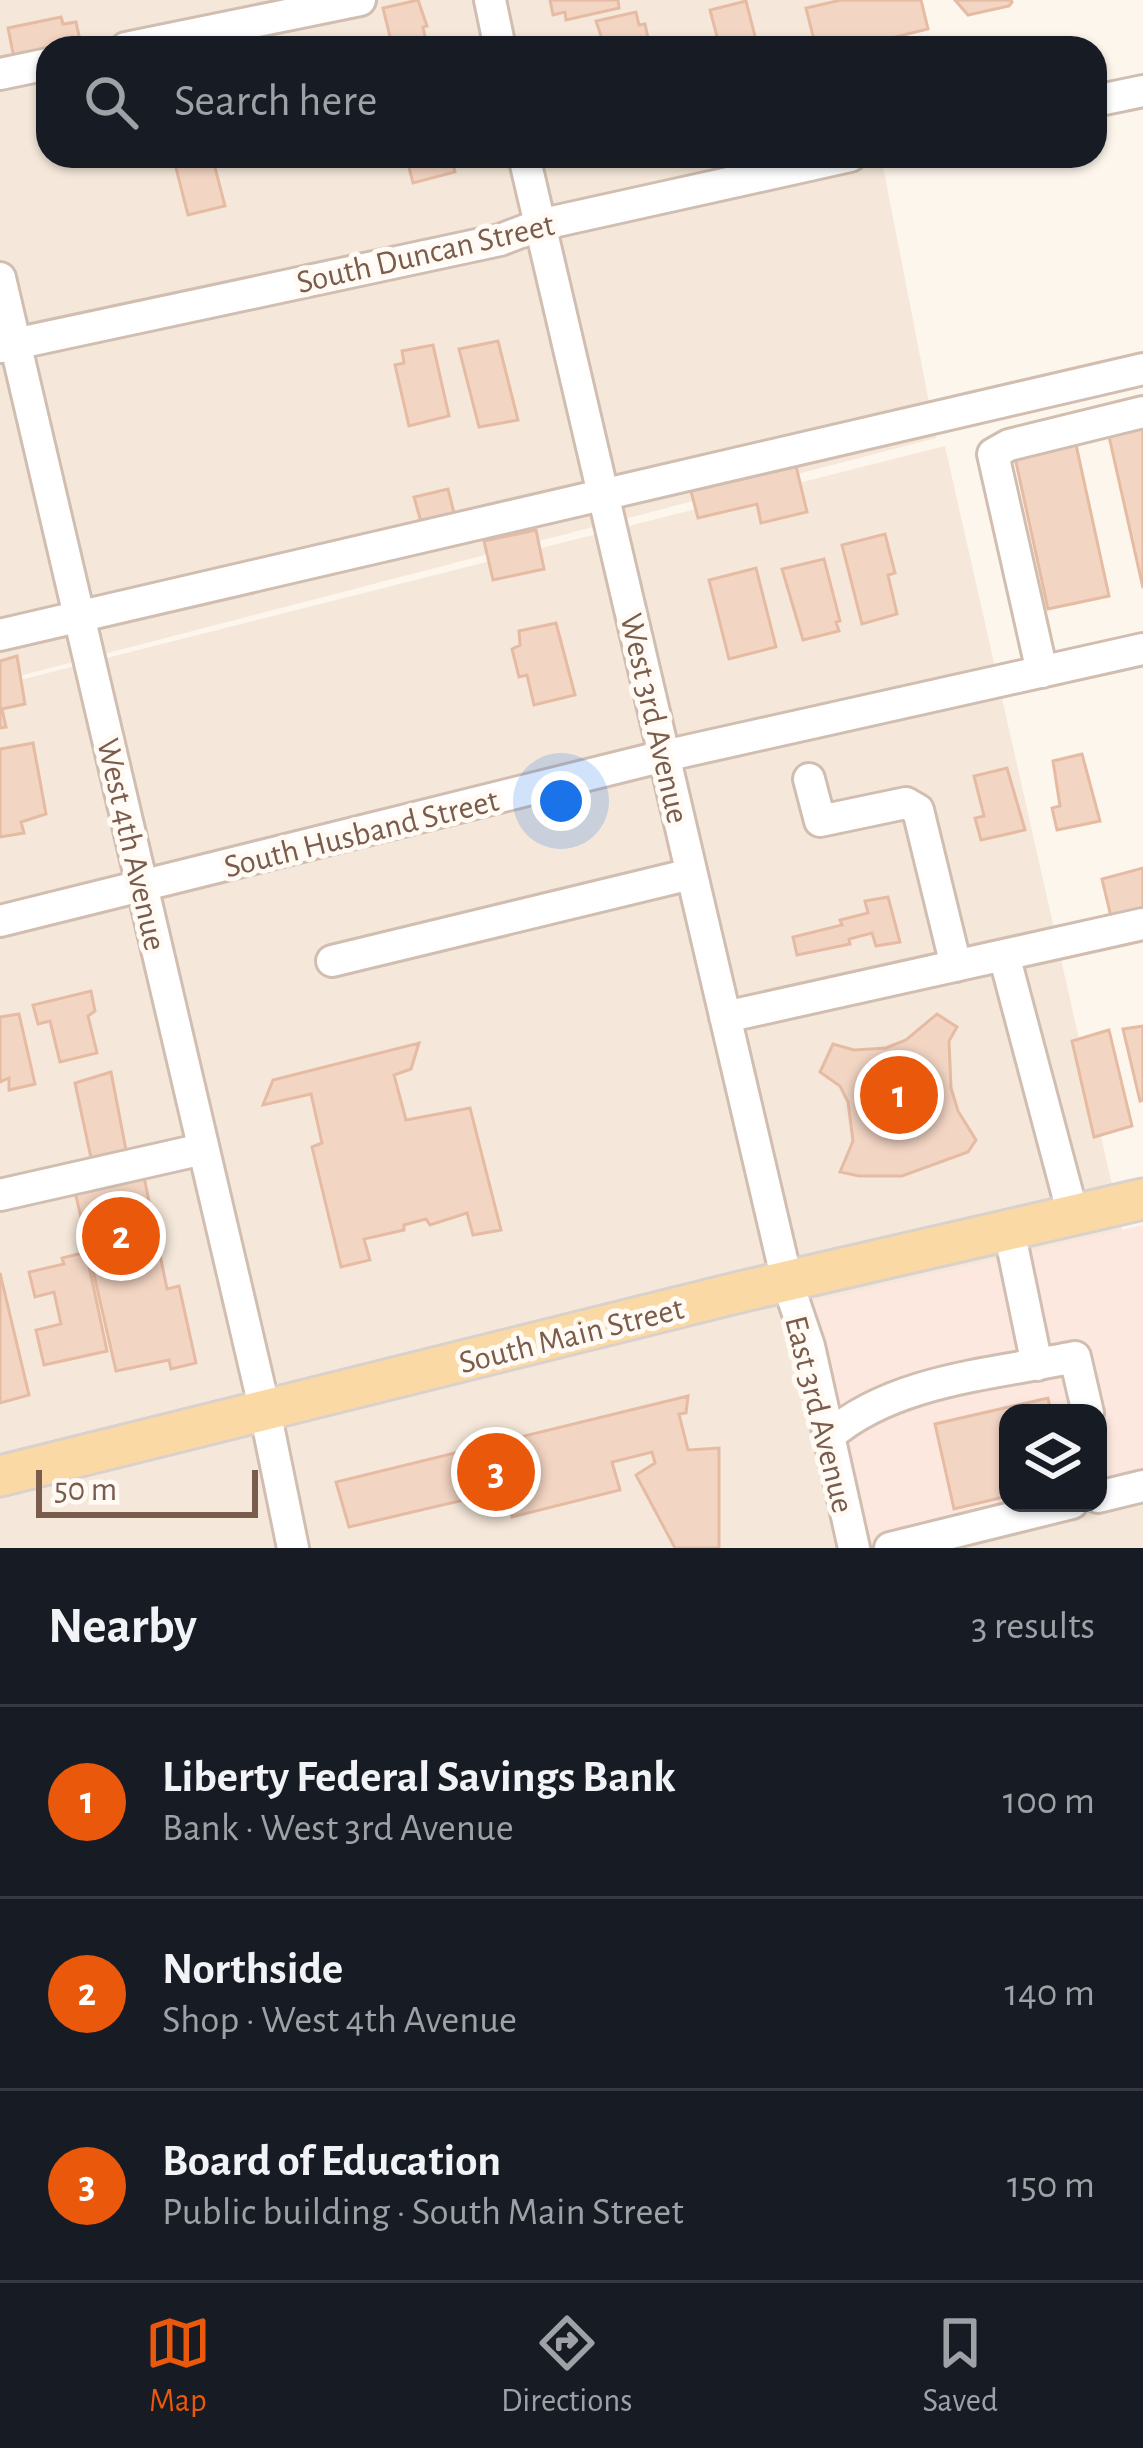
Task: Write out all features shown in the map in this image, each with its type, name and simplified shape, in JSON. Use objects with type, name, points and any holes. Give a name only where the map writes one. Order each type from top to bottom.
[{"type":"main road","name":"South Main Street","points":[[0,1476],[787,1281],[1143,1199]]},
{"type":"street","points":[[184,36],[360,0]]},
{"type":"street","points":[[490,0],[498,36]]},
{"type":"street","points":[[0,74],[36,66]]},
{"type":"street","points":[[1107,98],[1143,91]]},
{"type":"street","name":"West 3rd Avenue","points":[[526,168],[787,1281]]},
{"type":"street","name":"South Duncan Street","points":[[8,346],[500,240],[538,225],[796,168]]},
{"type":"street","name":"West 4th Avenue","points":[[0,278],[8,346],[80,616],[293,1548]]},
{"type":"street","points":[[0,635],[1143,369]]},
{"type":"street","points":[[1042,671],[993,454],[1009,445],[1143,412]]},
{"type":"street","name":"South Husband Street","points":[[0,921],[664,756],[1143,649]]},
{"type":"street","points":[[809,779],[820,821],[906,802],[918,810],[956,966]]},
{"type":"street","points":[[332,961],[691,874]]},
{"type":"street","points":[[725,1017],[1143,924]]},
{"type":"street","points":[[1004,955],[1073,1215]]},
{"type":"street","points":[[0,1195],[203,1149]]},
{"type":"street","points":[[1009,1230],[1037,1365]]},
{"type":"street","name":"East 3rd Avenue","points":[[787,1281],[818,1385],[854,1548]]},
{"type":"street","points":[[829,1436],[846,1420],[889,1396],[1076,1358],[1086,1404]]},
{"type":"street","points":[[818,1385],[889,1396]]},
{"type":"street","points":[[1107,1495],[1143,1486]]},
{"type":"street","points":[[890,1548],[1036,1512]]},
{"type":"shaded area","points":[[0,0],[850,0],[857,36],[36,36],[36,168],[883,168],[936,438],[0,681]]},
{"type":"shaded area","points":[[945,446],[1143,1322],[1143,1548],[0,1548],[0,685]]},
{"type":"shaded area","points":[[1143,1225],[1143,1491],[1107,1500],[1107,1404],[999,1404],[999,1512],[1055,1512],[903,1548],[856,1548],[799,1305]]},
{"type":"building","points":[[418,0],[427,26],[423,27],[425,36],[390,36],[383,8]]},
{"type":"building","points":[[550,0],[618,0],[619,8],[566,20],[565,12],[553,15]]},
{"type":"building","points":[[841,0],[921,0],[928,29],[900,36],[813,36],[806,8]]},
{"type":"building","points":[[955,0],[1011,0],[1012,2],[968,15]]},
{"type":"building","points":[[746,1],[755,36],[717,36],[710,10]]},
{"type":"building","points":[[636,12],[648,36],[601,36],[596,21]]},
{"type":"building","points":[[61,17],[63,24],[76,22],[79,36],[36,36],[36,59],[15,63],[8,28]]},
{"type":"building","points":[[176,168],[215,168],[225,206],[188,215]]},
{"type":"building","points":[[409,168],[454,168],[455,172],[413,183]]},
{"type":"building","points":[[498,341],[518,420],[479,427],[459,349]]},
{"type":"building","points":[[433,345],[449,416],[409,426],[395,365],[404,363],[402,351]]},
{"type":"building","points":[[1143,424],[1143,588],[1108,432]]},
{"type":"building","points":[[1075,440],[1109,596],[1048,609],[1014,453]]},
{"type":"building","points":[[796,466],[807,512],[761,523],[757,504],[698,518],[691,491]]},
{"type":"building","points":[[448,489],[456,521],[423,529],[414,497]]},
{"type":"building","points":[[536,530],[544,569],[493,580],[484,541]]},
{"type":"building","points":[[885,534],[895,573],[888,575],[897,614],[862,624],[842,545]]},
{"type":"building","points":[[824,559],[839,631],[803,640],[782,569]]},
{"type":"building","points":[[756,568],[776,647],[729,659],[709,580]]},
{"type":"building","points":[[556,623],[575,695],[534,705],[527,675],[519,677],[512,649],[520,645],[519,631]]},
{"type":"building","points":[[17,656],[25,704],[2,709],[6,727],[0,728],[0,661]]},
{"type":"building","points":[[33,743],[46,814],[21,822],[24,833],[0,837],[0,749]]},
{"type":"building","points":[[1082,754],[1100,821],[1057,830],[1052,808],[1060,806],[1053,761]]},
{"type":"building","points":[[1007,768],[1025,830],[981,840],[975,818],[984,816],[974,776]]},
{"type":"building","points":[[1143,868],[1143,913],[1112,921],[1102,879]]},
{"type":"building","points":[[888,897],[900,942],[876,946],[872,933],[849,939],[850,944],[797,955],[793,937],[842,925],[840,920],[868,913],[865,901]]},
{"type":"building","points":[[91,991],[95,1011],[88,1016],[97,1053],[60,1062],[50,1021],[38,1024],[33,1005]]},
{"type":"building","points":[[19,1014],[35,1084],[9,1090],[9,1078],[0,1082],[0,1017]]},
{"type":"building","points":[[937,1014],[957,1027],[949,1041],[951,1088],[958,1111],[976,1140],[968,1152],[902,1176],[840,1172],[853,1141],[848,1102],[840,1086],[820,1072],[833,1044],[854,1050],[886,1048],[906,1040]]},
{"type":"building","points":[[1143,1026],[1143,1100],[1140,1101],[1123,1029]]},
{"type":"building","points":[[1109,1030],[1132,1126],[1094,1137],[1072,1041]]},
{"type":"building","points":[[419,1043],[411,1069],[394,1075],[406,1120],[470,1108],[501,1230],[473,1235],[467,1213],[430,1225],[426,1219],[404,1225],[404,1230],[364,1239],[370,1260],[341,1267],[312,1147],[322,1143],[311,1094],[263,1105],[273,1080]]},
{"type":"building","points":[[111,1072],[126,1150],[91,1158],[75,1083]]},
{"type":"building","points":[[143,1172],[167,1289],[179,1286],[196,1363],[171,1369],[169,1360],[116,1371],[74,1187]]},
{"type":"building","points":[[86,1252],[107,1351],[44,1365],[36,1330],[61,1324],[54,1292],[35,1297],[29,1272],[64,1264],[62,1258]]},
{"type":"building","points":[[0,1273],[29,1395],[0,1403]]},
{"type":"building","points":[[688,1396],[686,1413],[679,1414],[688,1450],[719,1448],[719,1548],[675,1548],[636,1475],[655,1463],[652,1452],[612,1462],[620,1490],[512,1517],[506,1490],[349,1527],[336,1482]]},
{"type":"building","points":[[999,1409],[999,1498],[954,1509],[935,1424]]},
{"type":"place","name":"Liberty Federal Savings Bank","points":[[899,1095]]},
{"type":"place","name":"Northside","points":[[121,1236]]},
{"type":"place","name":"Board of Education","points":[[496,1472]]}]
